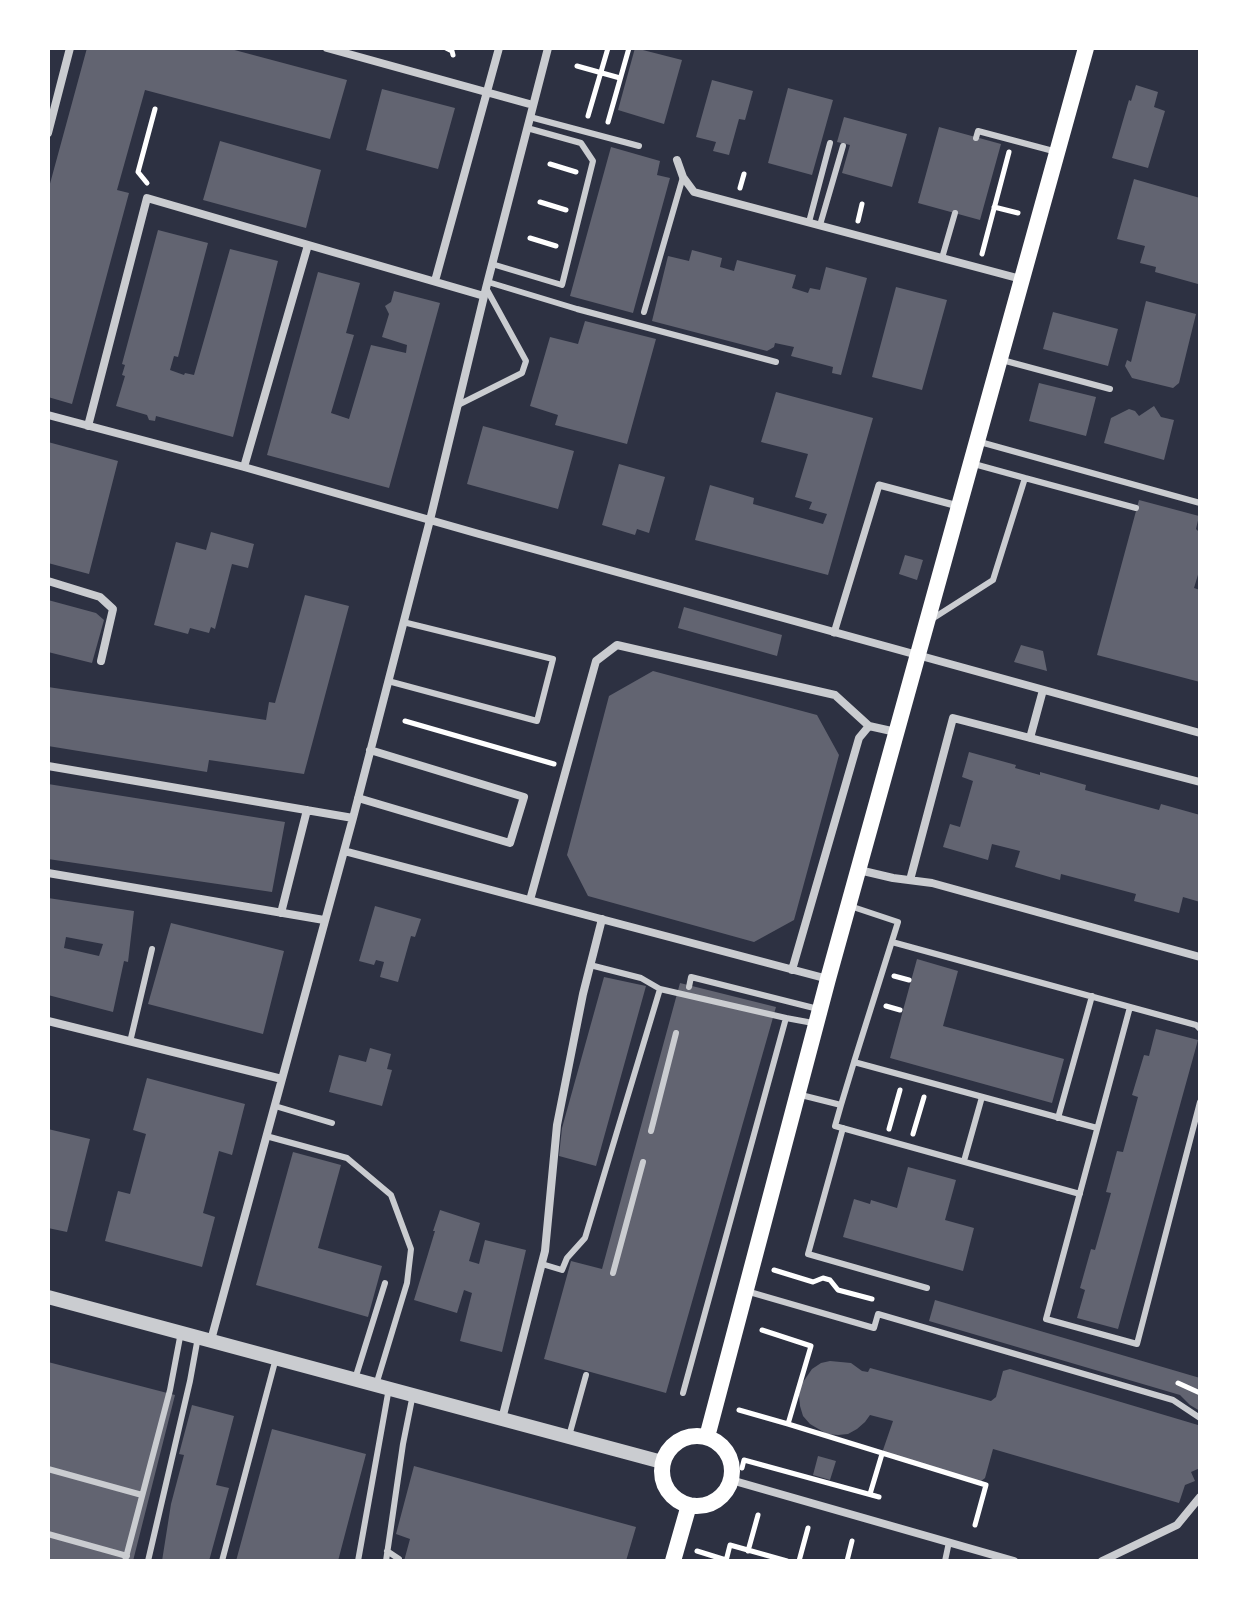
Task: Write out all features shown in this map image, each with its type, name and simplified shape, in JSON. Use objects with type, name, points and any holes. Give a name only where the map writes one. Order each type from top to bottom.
[{"type":"main road","points":[[707,1437],[828,979],[1086,48]]},
{"type":"main road","points":[[689,1436],[707,1437],[717,1441],[729,1456],[731,1480],[724,1493],[709,1505],[680,1502],[667,1489],[662,1462],[666,1453],[680,1440],[689,1436]]},
{"type":"main road","points":[[675,1553],[689,1505]]},
{"type":"street","points":[[48,133],[70,48]]},
{"type":"street","points":[[327,48],[533,105]]},
{"type":"street","points":[[435,281],[499,48]]},
{"type":"street","points":[[204,1339],[275,1106],[353,818],[548,48]]},
{"type":"street","points":[[677,160],[683,177],[694,192],[1021,279]]},
{"type":"street","points":[[88,426],[147,198],[435,281],[486,289]]},
{"type":"street","points":[[244,467],[308,245]]},
{"type":"street","points":[[48,415],[1200,733]]},
{"type":"street","points":[[834,633],[879,485],[958,506]]},
{"type":"street","points":[[48,581],[100,597],[113,609],[101,661]]},
{"type":"street","points":[[530,900],[596,661],[617,645],[835,695],[869,726],[896,732]]},
{"type":"street","points":[[1030,738],[1043,690]]},
{"type":"street","points":[[910,880],[953,718],[1200,782]]},
{"type":"street","points":[[792,970],[859,738],[869,726]]},
{"type":"street","points":[[358,798],[510,843],[524,797],[370,750]]},
{"type":"street","points":[[48,766],[353,818]]},
{"type":"street","points":[[281,913],[307,810]]},
{"type":"street","points":[[344,851],[828,979]]},
{"type":"street","points":[[859,870],[932,883],[1200,957]]},
{"type":"street","points":[[48,873],[324,920]]},
{"type":"street","points":[[502,1419],[545,1251],[557,1125],[583,994],[602,919]]},
{"type":"street","points":[[48,1021],[282,1079]]},
{"type":"street","points":[[48,1297],[662,1462]]},
{"type":"street","points":[[731,1480],[1014,1561]]},
{"type":"street","points":[[1102,1561],[1177,1525],[1200,1497]]},
{"type":"lane","points":[[530,117],[639,146]]},
{"type":"lane","points":[[492,264],[562,285],[571,251],[593,161],[581,143],[527,128]]},
{"type":"lane","points":[[976,138],[978,131],[1057,152]]},
{"type":"lane","points":[[809,222],[830,143]]},
{"type":"lane","points":[[820,225],[843,146]]},
{"type":"lane","points":[[644,312],[683,177]]},
{"type":"lane","points":[[942,258],[955,213]]},
{"type":"lane","points":[[486,289],[776,362]]},
{"type":"lane","points":[[458,405],[522,373],[526,361],[486,289]]},
{"type":"lane","points":[[999,359],[1110,389]]},
{"type":"lane","points":[[976,441],[1200,503]]},
{"type":"lane","points":[[970,463],[1136,508]]},
{"type":"lane","points":[[926,623],[993,580],[1025,478]]},
{"type":"lane","points":[[388,681],[537,721],[553,659],[403,622]]},
{"type":"lane","points":[[849,906],[898,922],[835,1126],[1080,1194]]},
{"type":"lane","points":[[892,942],[1196,1025],[1200,1029]]},
{"type":"lane","points":[[130,1042],[152,949]]},
{"type":"lane","points":[[590,965],[641,978],[660,989],[786,1018],[818,1017]]},
{"type":"lane","points":[[689,987],[691,977],[818,1017]]},
{"type":"lane","points":[[542,1264],[562,1270],[567,1258],[585,1238],[660,989]]},
{"type":"lane","points":[[1058,1118],[1092,996]]},
{"type":"lane","points":[[1130,1007],[1046,1319],[1137,1344],[1200,1102]]},
{"type":"lane","points":[[683,1393],[786,1018]]},
{"type":"lane","points":[[651,1131],[676,1033]]},
{"type":"lane","points":[[854,1062],[1097,1128]]},
{"type":"lane","points":[[798,1094],[841,1105]]},
{"type":"lane","points":[[964,1161],[982,1097]]},
{"type":"lane","points":[[275,1106],[332,1123]]},
{"type":"lane","points":[[843,1128],[808,1254],[927,1288]]},
{"type":"lane","points":[[266,1136],[347,1158],[391,1195],[411,1249],[407,1283],[382,1386],[358,1561]]},
{"type":"lane","points":[[613,1273],[643,1162]]},
{"type":"lane","points":[[355,1379],[385,1283]]},
{"type":"lane","points":[[746,1291],[874,1328],[878,1314],[1173,1400],[1200,1418]]},
{"type":"lane","points":[[48,1534],[126,1558],[170,1390],[181,1332]]},
{"type":"lane","points":[[148,1561],[190,1381],[204,1339]]},
{"type":"lane","points":[[222,1561],[276,1358]]},
{"type":"lane","points":[[569,1436],[586,1375]]},
{"type":"lane","points":[[386,1561],[413,1394]]},
{"type":"lane","points":[[48,1469],[142,1495]]},
{"type":"lane","points":[[945,1561],[949,1542]]},
{"type":"lane","points":[[387,1551],[398,1561]]},
{"type":"path","points":[[446,48],[453,55]]},
{"type":"path","points":[[588,116],[608,48]]},
{"type":"path","points":[[577,113],[608,122],[629,48]]},
{"type":"path","points":[[577,66],[620,78]]},
{"type":"path","points":[[147,198],[150,186],[138,172],[155,109]]},
{"type":"path","points":[[981,258],[1009,151],[1021,154]]},
{"type":"path","points":[[550,164],[589,176]]},
{"type":"path","points":[[540,202],[580,215]]},
{"type":"path","points":[[857,226],[862,204]]},
{"type":"path","points":[[994,207],[1018,213]]},
{"type":"path","points":[[530,238],[571,251]]},
{"type":"path","points":[[405,721],[567,768]]},
{"type":"path","points":[[887,1133],[900,1090]]},
{"type":"path","points":[[911,1140],[924,1097]]},
{"type":"path","points":[[762,1330],[811,1346],[788,1424]]},
{"type":"path","points":[[739,1410],[986,1485],[975,1525]]},
{"type":"path","points":[[870,1494],[882,1454]]},
{"type":"path","points":[[748,1551],[758,1515]]},
{"type":"path","points":[[799,1561],[808,1528]]},
{"type":"path","points":[[847,1561],[852,1541]]},
{"type":"path","points":[[675,1553],[726,1560],[730,1545],[787,1561]]},
{"type":"building","points":[[87,48],[227,48],[347,80],[330,139],[145,90],[117,190],[129,193],[72,404],[48,397],[48,191]]},
{"type":"building","points":[[635,48],[682,60],[664,124],[618,110]]},
{"type":"building","points":[[712,80],[753,91],[745,120],[739,119],[729,155],[713,151],[716,142],[696,137]]},
{"type":"building","points":[[1136,85],[1158,92],[1154,107],[1165,111],[1148,168],[1112,158]]},
{"type":"building","points":[[788,88],[833,100],[812,175],[768,163]]},
{"type":"building","points":[[382,89],[455,108],[438,169],[366,150]]},
{"type":"building","points":[[844,117],[907,134],[892,187],[842,173],[850,145],[837,142]]},
{"type":"building","points":[[939,127],[1001,144],[980,220],[918,203]]},
{"type":"building","points":[[220,141],[321,170],[306,228],[203,200]]},
{"type":"building","points":[[611,147],[660,161],[657,175],[670,178],[633,313],[570,296]]},
{"type":"building","points":[[1134,179],[1200,198],[1198,284],[1155,272],[1156,267],[1140,263],[1145,246],[1117,239]]},
{"type":"building","points":[[158,230],[208,243],[178,357],[174,356],[170,370],[184,375],[194,375],[230,249],[278,261],[233,437],[156,416],[155,421],[149,420],[147,415],[116,406],[125,376],[122,375],[125,365],[122,364]]},
{"type":"building","points":[[692,250],[722,258],[720,267],[734,271],[737,260],[796,275],[792,288],[808,293],[810,288],[820,290],[826,267],[867,278],[841,375],[832,373],[833,367],[791,356],[794,347],[775,343],[767,351],[652,321],[668,256],[689,261]]},
{"type":"building","points":[[318,272],[360,283],[346,333],[354,335],[331,413],[349,419],[371,345],[406,353],[407,345],[382,337],[389,314],[385,306],[391,302],[394,291],[440,303],[389,488],[267,455]]},
{"type":"building","points":[[896,287],[947,300],[922,390],[872,377]]},
{"type":"building","points":[[1146,301],[1196,314],[1179,383],[1173,388],[1132,378],[1125,366],[1127,360],[1131,362]]},
{"type":"building","points":[[1053,312],[1118,329],[1108,366],[1043,349]]},
{"type":"building","points":[[585,321],[656,339],[627,444],[555,425],[558,415],[530,406],[550,337],[578,344]]},
{"type":"building","points":[[1039,383],[1096,397],[1086,436],[1029,421]]},
{"type":"building","points":[[776,392],[873,418],[828,575],[695,540],[710,485],[754,498],[753,504],[823,524],[827,514],[809,509],[812,502],[795,497],[808,454],[761,442]]},
{"type":"building","points":[[1154,406],[1161,417],[1174,420],[1164,460],[1104,443],[1111,418],[1129,409],[1139,416]]},
{"type":"building","points":[[483,426],[574,451],[558,509],[467,484]]},
{"type":"building","points":[[48,442],[118,461],[89,574],[48,563]]},
{"type":"building","points":[[619,464],[665,477],[649,533],[637,529],[635,535],[602,525]]},
{"type":"building","points":[[1139,500],[1199,516],[1196,529],[1200,533],[1200,568],[1194,588],[1200,590],[1200,682],[1097,655]]},
{"type":"building","points":[[211,532],[254,544],[248,568],[232,564],[215,629],[211,627],[209,633],[190,628],[188,634],[154,625],[176,542],[206,550]]},
{"type":"building","points":[[905,555],[923,560],[917,580],[899,574]]},
{"type":"building","points":[[305,595],[349,606],[304,774],[209,760],[207,772],[48,746],[48,687],[266,720],[269,702],[275,703]]},
{"type":"building","points":[[48,600],[96,613],[104,620],[92,663],[48,652]]},
{"type":"building","points":[[684,607],[782,635],[777,656],[678,628]]},
{"type":"building","points":[[1021,645],[1043,651],[1047,671],[1014,662]]},
{"type":"building","points":[[653,671],[817,715],[839,755],[794,920],[754,942],[588,896],[567,855],[609,696]]},
{"type":"building","points":[[969,752],[1016,765],[1015,768],[1086,785],[1085,790],[1159,810],[1161,804],[1200,815],[1200,902],[1183,897],[1179,913],[1134,901],[1136,894],[1061,874],[1060,880],[1015,867],[1020,851],[992,844],[988,860],[943,847],[950,824],[960,827],[973,781],[962,777]]},
{"type":"building","points":[[48,784],[285,822],[272,892],[48,859]]},
{"type":"building","points":[[48,898],[134,911],[128,962],[124,961],[113,1012],[48,995]],"holes":[[[66,937],[103,944],[99,956],[64,948]]]},
{"type":"building","points":[[375,906],[421,919],[415,937],[411,936],[398,982],[380,977],[384,962],[376,960],[374,965],[359,961]]},
{"type":"building","points":[[171,923],[284,951],[263,1034],[148,1004]]},
{"type":"building","points":[[917,959],[958,971],[943,1026],[1064,1059],[1052,1103],[890,1058]]},
{"type":"building","points":[[604,977],[646,986],[596,1166],[559,1156],[562,1128]]},
{"type":"building","points":[[680,983],[776,1007],[666,1393],[544,1359],[571,1261],[602,1269]]},
{"type":"building","points":[[1156,1029],[1198,1040],[1118,1329],[1077,1318],[1085,1290],[1080,1288],[1091,1249],[1095,1250],[1111,1193],[1106,1192],[1117,1151],[1123,1152],[1138,1097],[1132,1095],[1144,1055],[1149,1056]]},
{"type":"building","points":[[370,1048],[391,1054],[387,1069],[392,1070],[382,1106],[329,1092],[339,1055],[366,1062]]},
{"type":"building","points":[[147,1078],[245,1104],[232,1155],[219,1151],[203,1213],[215,1217],[202,1267],[105,1241],[118,1191],[130,1194],[146,1134],[133,1130]]},
{"type":"building","points":[[48,1129],[90,1139],[67,1232],[48,1228]]},
{"type":"building","points":[[293,1152],[341,1165],[318,1248],[382,1266],[368,1317],[256,1285]]},
{"type":"building","points":[[908,1167],[956,1180],[945,1220],[974,1228],[963,1271],[843,1237],[854,1199],[870,1204],[871,1200],[897,1208]]},
{"type":"building","points":[[440,1210],[480,1223],[469,1261],[479,1264],[485,1240],[526,1250],[502,1352],[460,1341],[472,1293],[464,1290],[457,1313],[414,1300]]},
{"type":"building","points":[[935,1300],[1200,1378],[1200,1411],[1180,1395],[929,1321]]},
{"type":"building","points":[[830,1361],[851,1363],[862,1371],[868,1372],[870,1368],[991,1401],[996,1397],[1003,1371],[1010,1369],[1198,1425],[1200,1468],[1191,1472],[1195,1481],[1185,1485],[1179,1503],[993,1449],[985,1478],[980,1482],[882,1453],[893,1421],[870,1415],[857,1429],[838,1435],[827,1434],[810,1424],[800,1406],[801,1385],[812,1369]]},
{"type":"building","points":[[48,1362],[175,1395],[133,1561],[48,1561]]},
{"type":"building","points":[[192,1405],[234,1416],[216,1485],[229,1488],[209,1561],[162,1561],[171,1504],[184,1455],[179,1454]]},
{"type":"building","points":[[272,1429],[366,1454],[338,1561],[236,1561]]},
{"type":"building","points":[[818,1456],[836,1461],[830,1480],[813,1475]]},
{"type":"building","points":[[414,1466],[636,1527],[626,1561],[404,1561],[410,1539],[396,1534]]}]
